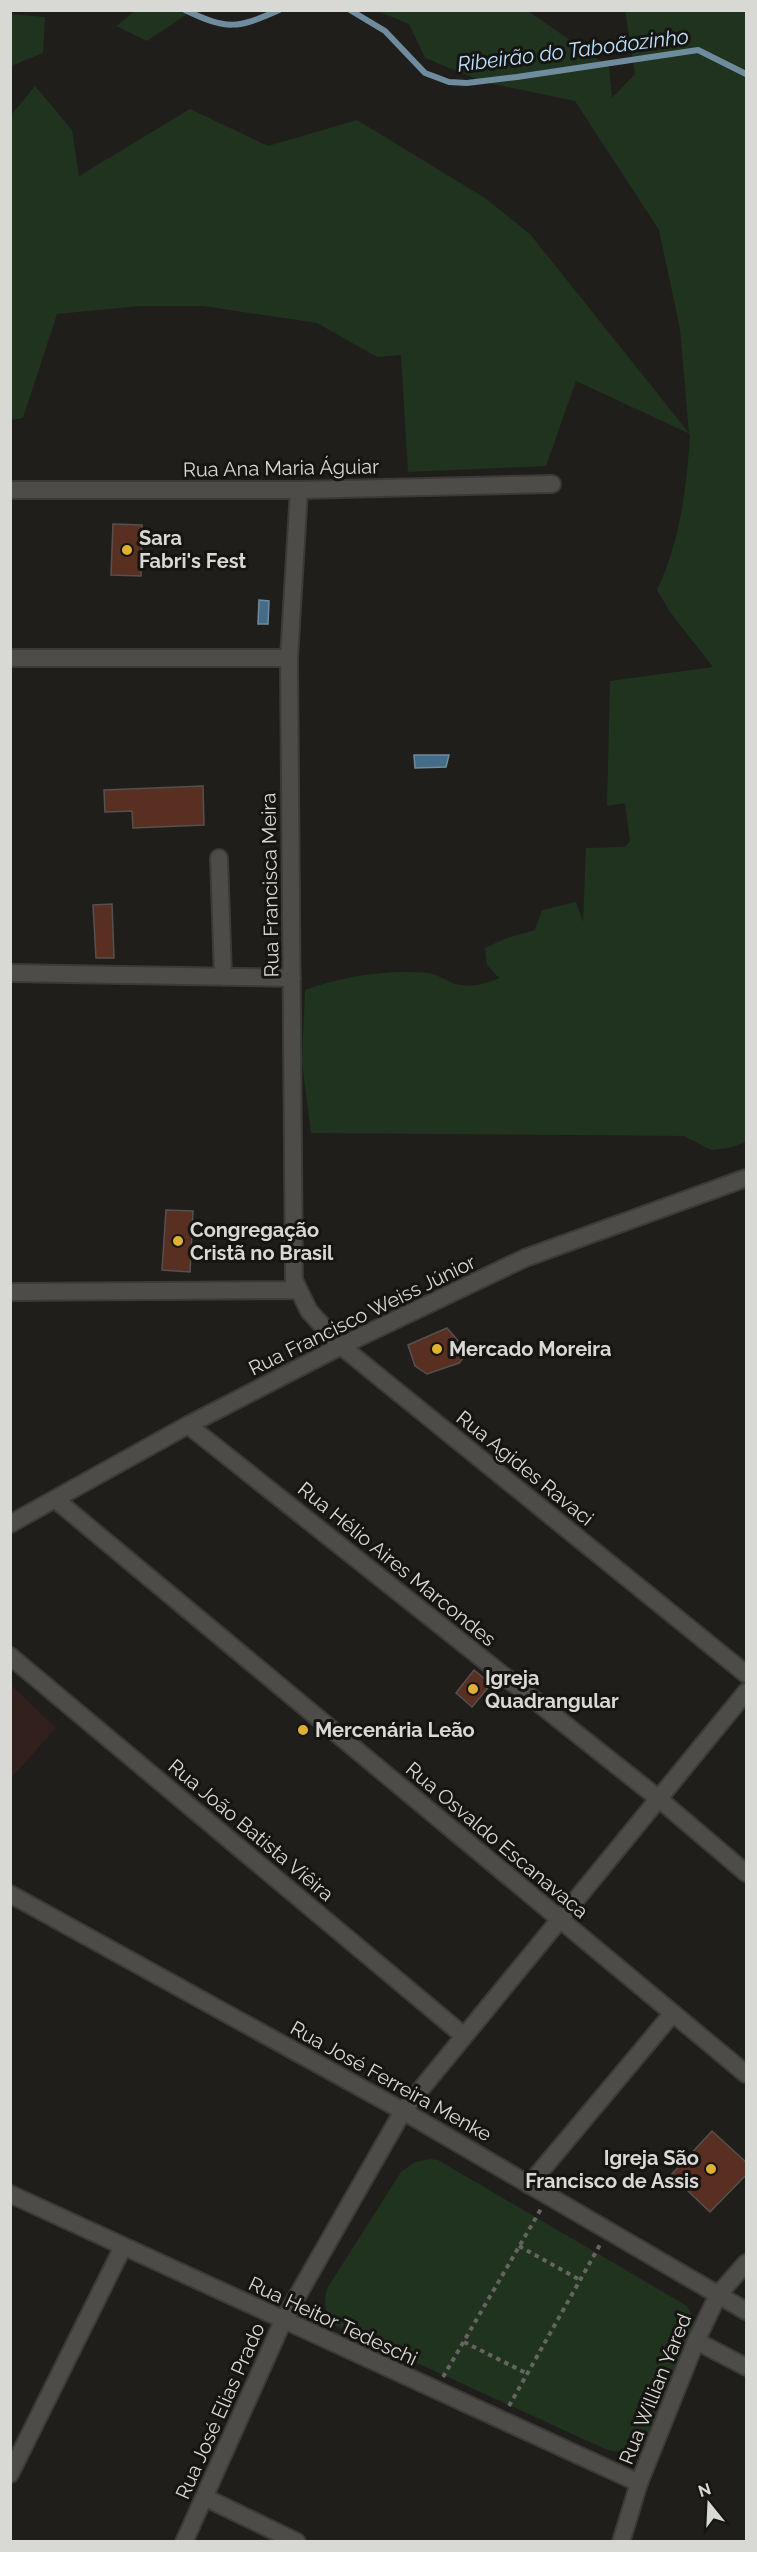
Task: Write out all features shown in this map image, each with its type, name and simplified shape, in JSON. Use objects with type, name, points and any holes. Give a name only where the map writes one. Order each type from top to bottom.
[{"type":"street","name":"Rua Ana Maria Águiar","points":[[10,490],[299,490],[552,484]]},
{"type":"street","name":"Rua Francisca Meira","points":[[297,1285],[289,658],[299,490]]},
{"type":"street","points":[[10,658],[289,658]]},
{"type":"street","points":[[219,858],[223,977]]},
{"type":"street","points":[[10,973],[292,978]]},
{"type":"street","name":"Rua Francisco Weiss Júnior","points":[[10,1524],[188,1425],[341,1346],[525,1258],[747,1178]]},
{"type":"street","points":[[10,1292],[297,1285]]},
{"type":"street","name":"Rua Agides Ravaci","points":[[297,1285],[309,1311],[341,1346],[747,1674]]},
{"type":"street","name":"Rua Hélio Aires Marcondes","points":[[188,1425],[658,1799],[747,1873]]},
{"type":"street","name":"Rua Osvaldo Escanavaca","points":[[56,1500],[747,2074]]},
{"type":"street","name":"Rua João Batista Viêira","points":[[10,1656],[464,2036]]},
{"type":"street","name":"Rua José Elias Prado","points":[[184,2541],[206,2498],[283,2321],[403,2111],[747,1692]]},
{"type":"street","name":"Rua José Ferreira Menke","points":[[10,1894],[403,2111],[747,2311]]},
{"type":"street","points":[[529,2185],[673,2013]]},
{"type":"street","name":"Rua Heitor Tedeschi","points":[[10,2194],[639,2483]]},
{"type":"street","points":[[10,2474],[123,2247]]},
{"type":"street","name":"Rua Willian Yared","points":[[621,2541],[639,2483],[696,2340],[718,2295],[747,2263]]},
{"type":"street","points":[[696,2340],[747,2367]]},
{"type":"street","points":[[206,2498],[297,2541]]},
{"type":"path","points":[[435,2390],[548,2196]]},
{"type":"path","points":[[501,2420],[608,2230]]},
{"type":"path","points":[[519,2246],[580,2280]]},
{"type":"path","points":[[464,2342],[528,2374]]},
{"type":"shaded area","points":[[11,1685],[56,1728],[11,1778]]},
{"type":"green space","points":[[135,11],[192,11],[147,41],[116,26]]},
{"type":"green space","points":[[377,11],[528,11],[609,67],[612,98],[635,74],[625,11],[746,11],[746,1142],[729,1148],[711,1150],[684,1136],[311,1133],[302,1062],[305,990],[350,977],[398,972],[429,973],[456,984],[469,986],[487,983],[499,978],[487,965],[485,948],[504,939],[535,930],[542,910],[576,902],[583,922],[586,848],[625,847],[630,841],[625,803],[607,806],[610,681],[713,667],[670,612],[657,590],[677,533],[687,474],[690,434],[576,381],[546,466],[408,472],[401,355],[377,357],[317,323],[203,306],[141,306],[57,314],[23,418],[11,420],[11,115],[35,86],[72,130],[79,176],[190,109],[268,146],[357,120],[485,198],[530,234],[689,433],[680,329],[659,230],[575,101],[484,82],[425,58],[409,24]]},
{"type":"green space","points":[[10,14],[45,17],[43,53],[11,66]]},
{"type":"green space","points":[[438,2160],[687,2306],[694,2320],[694,2328],[647,2441],[627,2451],[605,2449],[334,2325],[325,2307],[328,2287],[401,2172],[415,2162]]},
{"type":"water","points":[[259,600],[269,601],[268,624],[258,624]]},
{"type":"water","points":[[414,755],[449,755],[446,767],[415,768]]},
{"type":"building","name":"Sara Fabri's Fest","points":[[113,524],[142,525],[141,576],[111,575]]},
{"type":"building","points":[[203,786],[204,825],[133,828],[132,811],[105,812],[104,790]]},
{"type":"building","points":[[112,904],[114,958],[96,958],[93,905]]},
{"type":"building","name":"Congregação Cristã no Brasil","points":[[166,1210],[193,1211],[190,1272],[162,1270]]},
{"type":"building","name":"Mercado Moreira","points":[[447,1328],[468,1352],[459,1363],[427,1374],[415,1366],[408,1345]]},
{"type":"building","name":"Igreja Quadrangular","points":[[474,1670],[491,1684],[472,1707],[456,1693]]},
{"type":"building","name":"Igreja São Francisco de Assis","points":[[712,2131],[747,2163],[747,2174],[710,2212],[671,2175]]},
{"type":"waterway","name":"Ribeirão do Taboãozinho","points":[[185,10],[199,17],[232,25],[252,21],[279,10]]},
{"type":"waterway","name":"Ribeirão do Taboãozinho","points":[[350,10],[385,31],[425,73],[449,82],[467,83],[517,77],[698,50],[746,74]]},
{"type":"place","name":"Sara Fabri's Fest","points":[[127,550]]},
{"type":"place","name":"Congregação Cristã no Brasil","points":[[178,1241]]},
{"type":"place","name":"Mercado Moreira","points":[[437,1349]]},
{"type":"place","name":"Igreja Quadrangular","points":[[473,1689]]},
{"type":"place","name":"Mercenária Leão","points":[[303,1730]]},
{"type":"place","name":"Igreja São Francisco de Assis","points":[[711,2169]]}]
